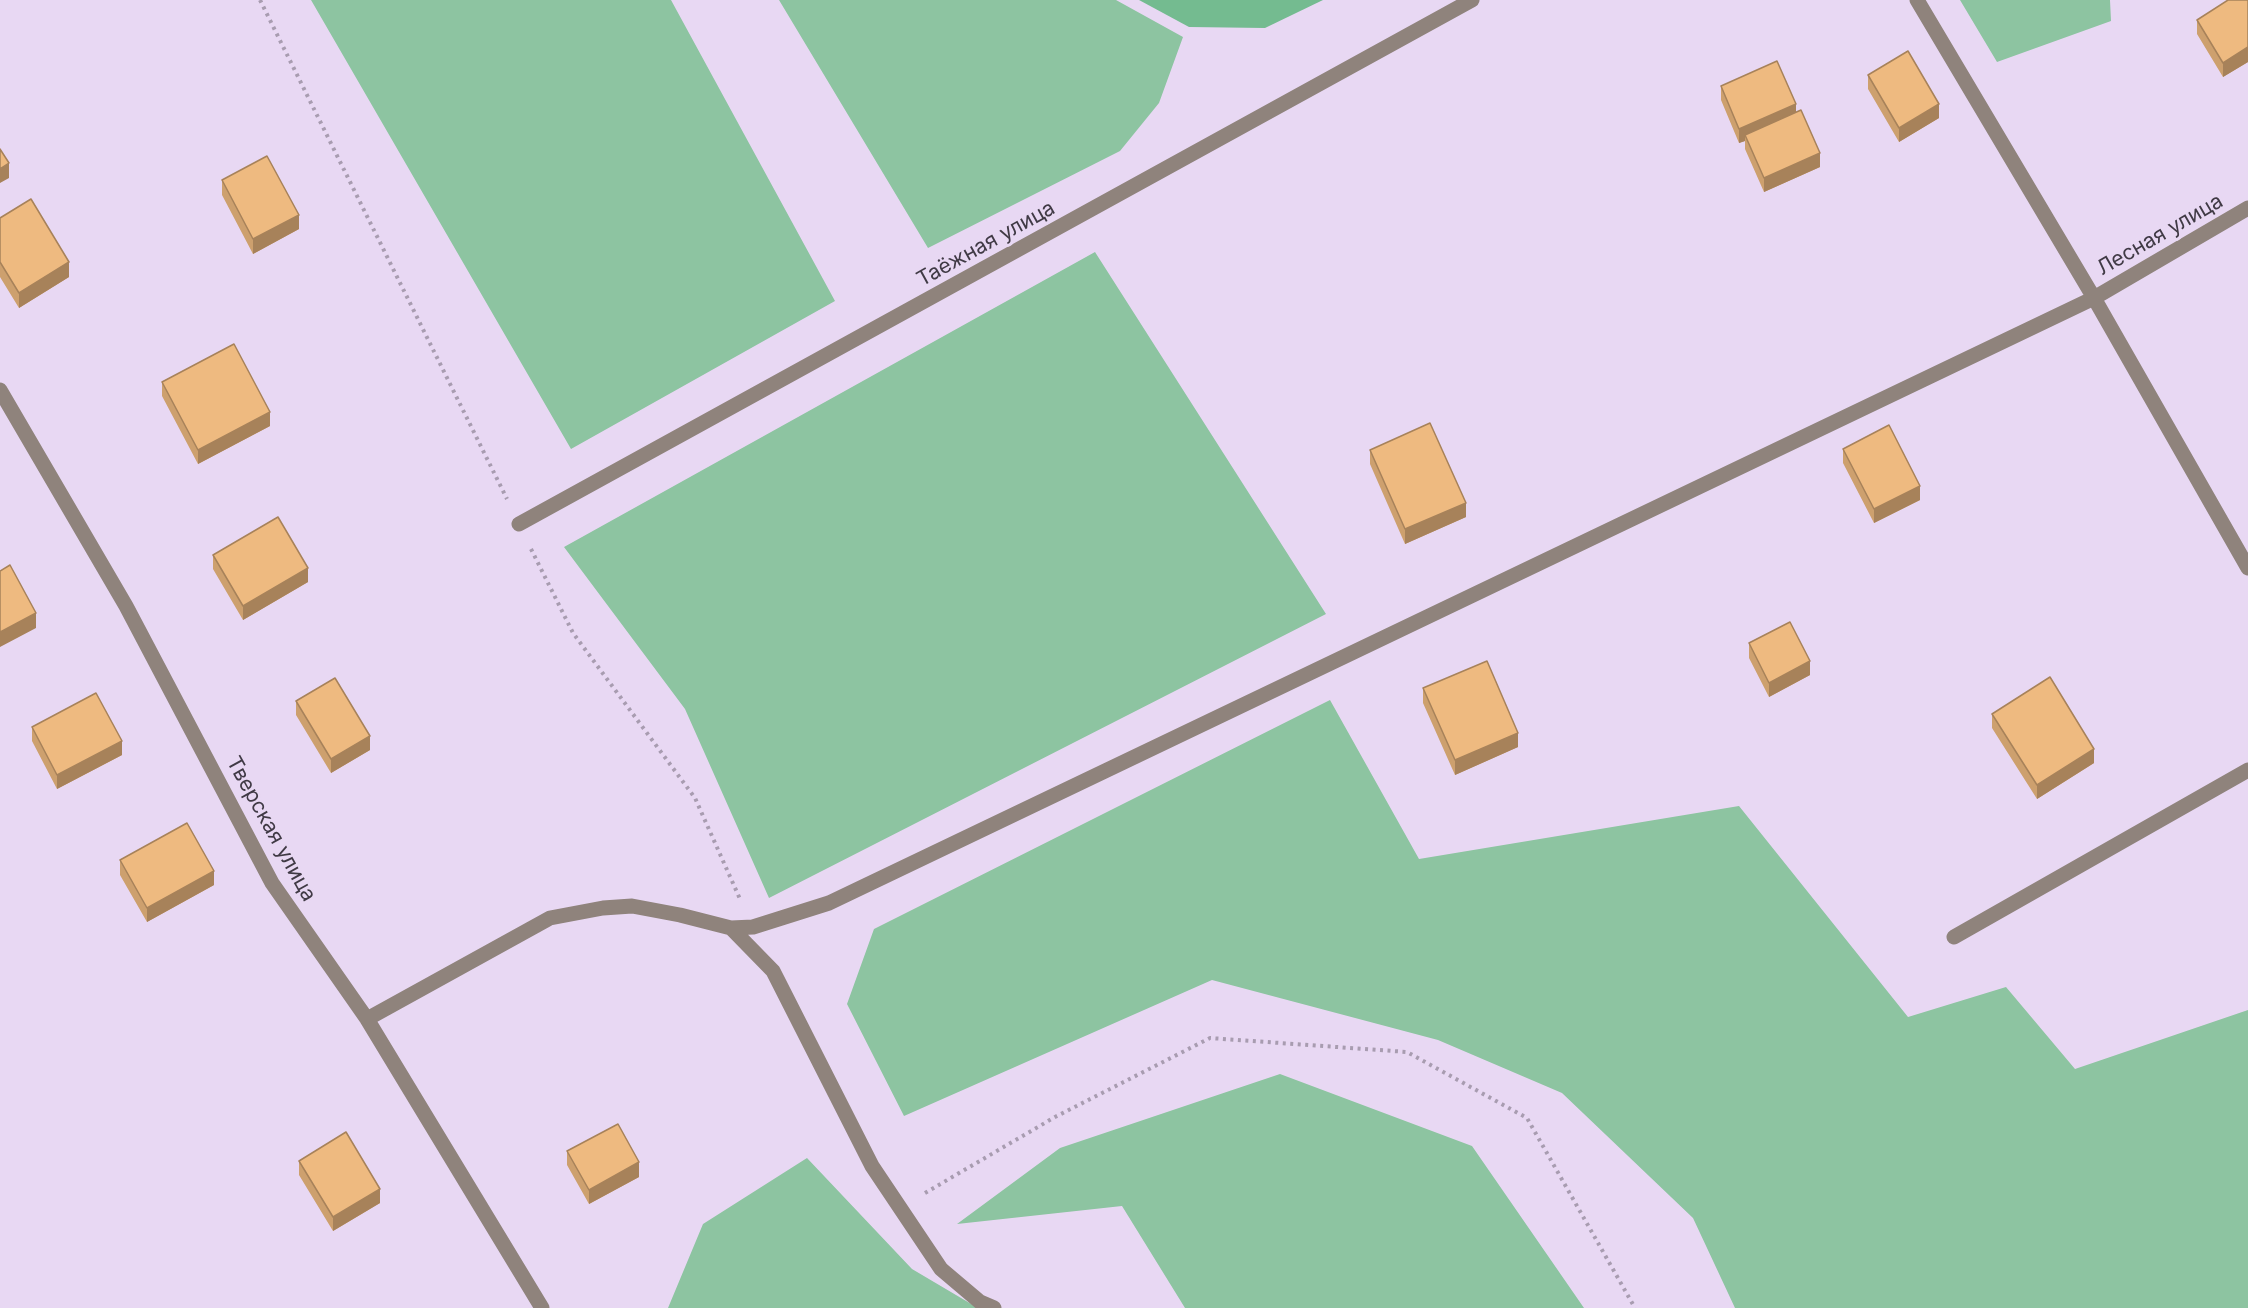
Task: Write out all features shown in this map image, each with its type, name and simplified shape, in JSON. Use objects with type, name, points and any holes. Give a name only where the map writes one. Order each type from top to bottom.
[{"type":"street","name":"Таёжная улица","points":[[519,524],[1472,0]]},
{"type":"street","points":[[1917,0],[2094,298],[2248,568]]},
{"type":"street","name":"Лесная улица","points":[[731,928],[753,927],[829,903],[2094,298],[2248,208]]},
{"type":"street","name":"Тверская улица","points":[[0,390],[126,606],[272,883],[367,1019],[542,1308]]},
{"type":"street","points":[[1954,937],[2248,770]]},
{"type":"street","points":[[367,1019],[550,918],[603,908],[632,906],[708,921],[731,928],[773,971],[872,1166],[941,1269],[980,1302],[994,1308]]},
{"type":"path","points":[[260,0],[573,633],[695,798],[753,927]]},
{"type":"path","points":[[901,1207],[1055,1117],[1210,1038],[1407,1052],[1527,1118],[1635,1308]]},
{"type":"green space","points":[[311,0],[671,0],[835,301],[571,449]]},
{"type":"green space","points":[[779,0],[1116,0],[1183,37],[1159,103],[1120,151],[928,248]]},
{"type":"green space","points":[[1139,0],[1323,0],[1265,28],[1189,27]]},
{"type":"green space","points":[[1960,0],[2110,0],[2111,21],[1997,62]]},
{"type":"green space","points":[[1095,252],[1326,614],[769,898],[685,709],[564,547]]},
{"type":"green space","points":[[1330,700],[1419,859],[1739,806],[1908,1017],[2006,987],[2075,1069],[2248,1010],[2248,1308],[1735,1308],[1693,1218],[1562,1093],[1438,1040],[1212,980],[904,1116],[847,1004],[874,929]]},
{"type":"green space","points":[[1280,1074],[1472,1146],[1584,1308],[1185,1308],[1122,1206],[957,1224],[1060,1148]]},
{"type":"green space","points":[[807,1158],[912,1269],[978,1308],[668,1308],[703,1224]]},
{"type":"building","points":[[2228,0],[2248,0],[2248,47],[2223,63],[2197,20]]},
{"type":"building","points":[[1908,51],[1939,104],[1899,128],[1868,75]]},
{"type":"building","points":[[1777,61],[1796,104],[1739,129],[1721,86]]},
{"type":"building","points":[[1801,110],[1820,153],[1764,178],[1745,135]]},
{"type":"building","points":[[0,149],[9,163],[0,169]]},
{"type":"building","points":[[267,156],[299,215],[253,239],[222,180]]},
{"type":"building","points":[[31,199],[69,262],[19,293],[0,262],[0,218]]},
{"type":"building","points":[[234,344],[270,412],[198,450],[162,382]]},
{"type":"building","points":[[1430,423],[1466,503],[1405,529],[1370,450]]},
{"type":"building","points":[[1889,425],[1920,486],[1874,509],[1843,449]]},
{"type":"building","points":[[278,517],[308,568],[243,606],[213,555]]},
{"type":"building","points":[[10,565],[36,613],[0,632],[0,571]]},
{"type":"building","points":[[1790,622],[1810,661],[1769,683],[1749,643]]},
{"type":"building","points":[[1487,661],[1518,733],[1455,760],[1423,688]]},
{"type":"building","points":[[2050,677],[2094,749],[2037,785],[1992,714]]},
{"type":"building","points":[[335,678],[370,736],[331,759],[296,701]]},
{"type":"building","points":[[96,693],[122,741],[57,775],[32,727]]},
{"type":"building","points":[[187,823],[214,871],[147,908],[120,860]]},
{"type":"building","points":[[618,1124],[639,1162],[589,1190],[567,1151]]},
{"type":"building","points":[[346,1132],[380,1189],[333,1217],[299,1161]]}]
